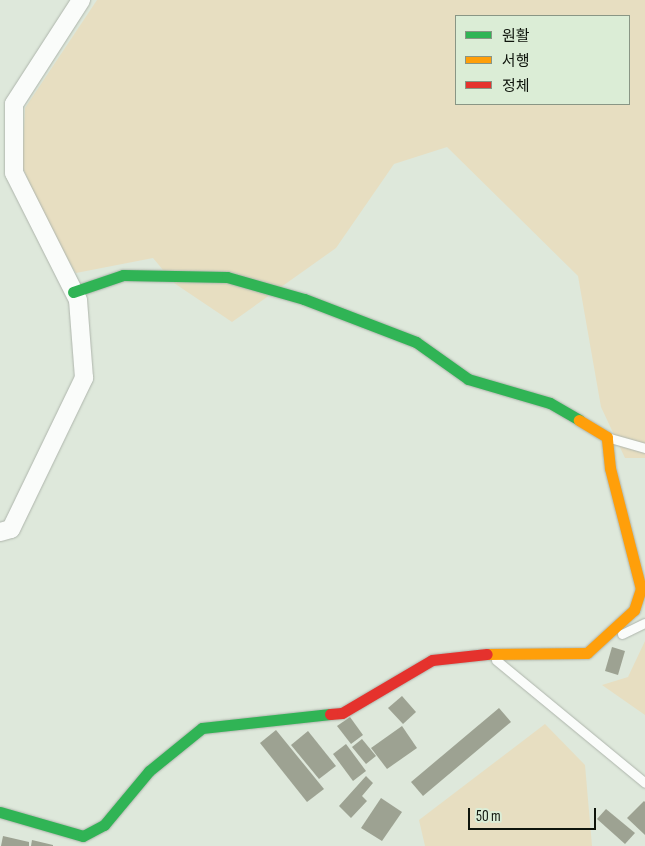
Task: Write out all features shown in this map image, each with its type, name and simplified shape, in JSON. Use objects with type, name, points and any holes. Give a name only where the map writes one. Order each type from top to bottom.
[{"type":"street","points":[[0,532],[11,529],[84,378],[78,300],[14,173],[14,104],[81,0]]},
{"type":"street","points":[[0,812],[83,836],[104,825],[149,771],[202,728],[342,713],[432,660],[488,654],[587,653],[634,610],[641,589],[610,468],[607,437],[550,403],[468,379],[416,342],[304,299],[227,277],[122,275],[73,292]]},
{"type":"lane","points":[[607,437],[645,448]]},
{"type":"lane","points":[[587,653],[645,622]]},
{"type":"lane","points":[[488,654],[645,783]]},
{"type":"lane","points":[[89,846],[95,830]]},
{"type":"shaded area","points":[[97,0],[645,0],[645,458],[625,458],[601,407],[578,276],[447,147],[394,164],[336,248],[232,322],[174,283],[153,258],[76,273],[49,229],[22,166],[25,108]]},
{"type":"shaded area","points":[[645,641],[645,715],[602,685],[628,677]]},
{"type":"shaded area","points":[[545,724],[585,765],[592,846],[425,846],[419,820]]},
{"type":"building","points":[[612,647],[625,651],[618,675],[605,671]]},
{"type":"building","points":[[402,696],[416,712],[403,724],[388,708]]},
{"type":"building","points":[[499,708],[511,722],[423,796],[411,782]]},
{"type":"building","points":[[350,717],[363,735],[351,744],[337,726]]},
{"type":"building","points":[[402,726],[417,748],[387,769],[371,748]]},
{"type":"building","points":[[276,730],[324,789],[307,802],[260,743]]},
{"type":"building","points":[[308,731],[336,766],[319,779],[291,745]]},
{"type":"building","points":[[362,739],[376,756],[366,764],[352,747]]},
{"type":"building","points":[[346,744],[366,771],[353,781],[333,754]]},
{"type":"building","points":[[366,776],[373,783],[362,796],[367,801],[351,818],[339,806]]},
{"type":"building","points":[[381,798],[402,812],[382,841],[361,828]]},
{"type":"building","points":[[645,802],[645,835],[627,818]]},
{"type":"building","points":[[606,809],[635,833],[625,844],[597,819]]},
{"type":"building","points":[[3,836],[29,842],[29,846],[1,846]]},
{"type":"building","points":[[32,840],[53,845],[53,846],[31,846]]},
{"type":"traffic: fast","points":[[73,292],[123,275],[227,277],[304,299],[416,342],[468,379],[550,403],[579,420]]},
{"type":"traffic: fast","points":[[0,812],[83,836],[104,825],[149,771],[202,728],[330,714]]},
{"type":"traffic: slow","points":[[487,654],[587,653],[634,610],[641,589],[610,468],[607,437],[579,420]]},
{"type":"traffic: jam","points":[[330,714],[342,713],[432,660],[487,654]]}]
